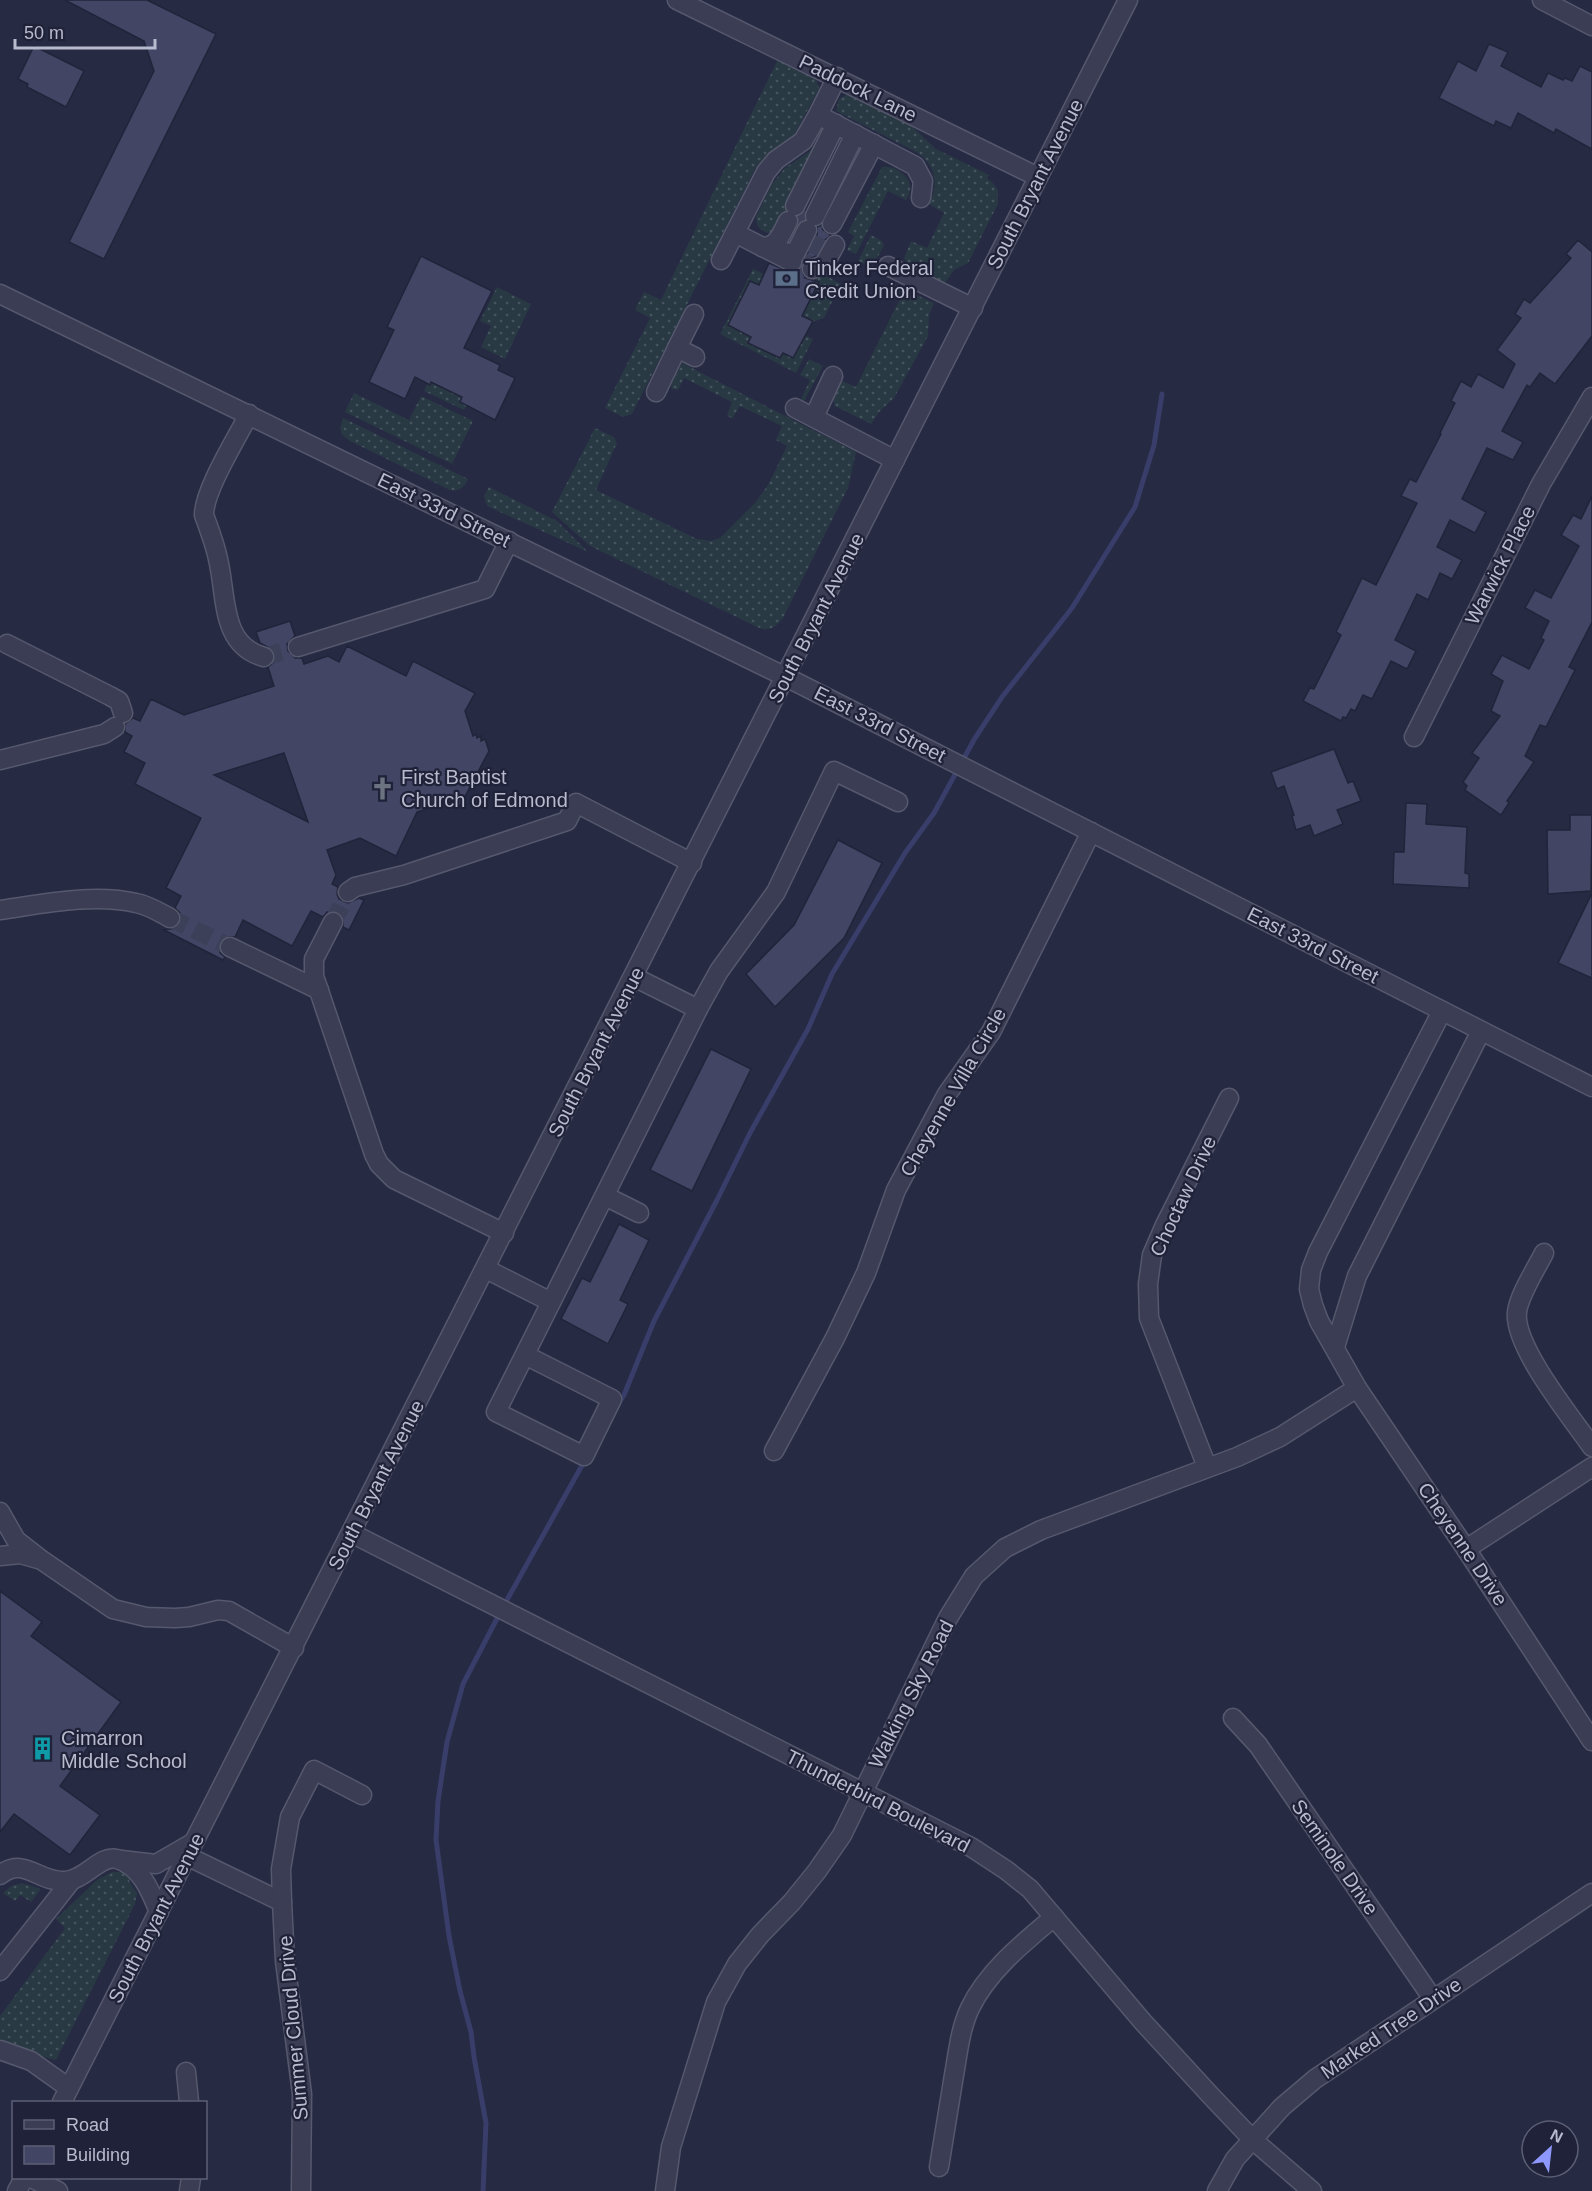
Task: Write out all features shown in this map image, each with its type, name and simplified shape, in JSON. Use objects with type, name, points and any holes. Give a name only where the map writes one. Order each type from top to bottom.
[{"type":"street","name":"Paddock Lane","points":[[677,0],[1038,177]]},
{"type":"street","name":"South Bryant Avenue","points":[[66,2095],[1128,0]]},
{"type":"street","points":[[1542,0],[1592,26]]},
{"type":"street","points":[[721,260],[766,172],[776,160],[803,141],[837,77]]},
{"type":"street","points":[[818,115],[915,166],[923,181],[921,198]]},
{"type":"street","points":[[762,247],[770,246],[814,223],[860,137]]},
{"type":"street","points":[[812,269],[824,265],[814,223],[860,137]]},
{"type":"street","points":[[735,233],[794,260]]},
{"type":"street","points":[[888,266],[973,308]]},
{"type":"street","name":"East 33rd Street","points":[[0,294],[786,676],[1592,1087]]},
{"type":"street","points":[[656,392],[693,314]]},
{"type":"street","points":[[677,348],[694,357]]},
{"type":"street","points":[[814,417],[833,376]]},
{"type":"street","name":"Warwick Place","points":[[1414,737],[1541,484],[1592,397]]},
{"type":"street","points":[[795,408],[896,460]]},
{"type":"street","points":[[249,414],[214,481],[204,508],[204,515],[218,559],[229,626],[242,646],[264,657]]},
{"type":"street","points":[[298,647],[486,589],[509,541]]},
{"type":"street","points":[[0,760],[104,734],[119,720],[119,701],[7,644]]},
{"type":"street","points":[[525,1355],[612,1399],[584,1456],[496,1412],[698,1009],[719,971],[776,892],[834,771],[898,802]]},
{"type":"street","points":[[348,892],[355,887],[404,875],[567,821],[576,804],[692,863]]},
{"type":"street","name":"Cheyenne Villa Circle","points":[[774,1452],[835,1338],[866,1274],[896,1190],[947,1094],[991,1032],[1091,832]]},
{"type":"street","points":[[0,910],[106,899],[135,902],[170,918]]},
{"type":"street","points":[[333,922],[314,959],[314,976],[374,1154],[394,1179],[504,1233]]},
{"type":"street","points":[[230,947],[319,990]]},
{"type":"street","points":[[634,977],[698,1009]]},
{"type":"street","name":"Cheyenne Drive","points":[[1442,1011],[1318,1252],[1311,1270],[1310,1289],[1313,1305],[1319,1321],[1357,1388],[1592,1741]]},
{"type":"street","points":[[1335,1347],[1357,1276],[1481,1030]]},
{"type":"street","name":"Choctaw Drive","points":[[1207,1467],[1149,1318],[1148,1284],[1152,1255],[1165,1225],[1229,1098]]},
{"type":"street","points":[[605,1196],[639,1213]]},
{"type":"street","points":[[1544,1253],[1517,1310],[1518,1327],[1533,1362],[1592,1447]]},
{"type":"street","points":[[486,1269],[551,1302]]},
{"type":"street","name":"Walking Sky Road","points":[[665,2191],[671,2147],[716,2002],[737,1965],[754,1942],[817,1871],[842,1835],[948,1618],[974,1576],[1005,1548],[1041,1530],[1237,1457],[1280,1437],[1357,1388]]},
{"type":"street","points":[[1466,1549],[1592,1467]]},
{"type":"street","points":[[0,1512],[16,1540],[113,1609],[146,1617],[175,1618],[218,1610],[229,1611],[294,1648]]},
{"type":"street","name":"Thunderbird Boulevard","points":[[351,1533],[862,1791],[988,1858],[1030,1889],[1143,2022],[1253,2140],[1312,2191]]},
{"type":"street","points":[[0,1556],[20,1554],[43,1561]]},
{"type":"street","name":"Seminole Drive","points":[[1233,1718],[1258,1745],[1433,1999]]},
{"type":"street","name":"Summer Cloud Drive","points":[[301,2191],[302,2094],[285,1961],[281,1869],[290,1817],[314,1770],[362,1795]]},
{"type":"street","points":[[0,1971],[71,1881],[88,1873],[106,1859],[156,1863],[191,1849],[282,1902]]},
{"type":"street","points":[[118,1859],[142,1877],[159,1912]]},
{"type":"street","points":[[0,1875],[16,1867],[53,1880],[71,1881]]},
{"type":"street","name":"Marked Tree Drive","points":[[1217,2191],[1234,2159],[1282,2107],[1315,2079],[1592,1893]]},
{"type":"street","points":[[939,2167],[962,2034],[970,2009],[983,1987],[998,1969],[1021,1945],[1054,1917]]},
{"type":"street","points":[[0,2050],[31,2061],[66,2095]]},
{"type":"street","points":[[186,2072],[189,2101]]},
{"type":"street","points":[[33,2179],[58,2191]]},
{"type":"shaded area","points":[[778,59],[816,78],[819,89],[794,135],[768,154],[756,167],[632,414],[623,417],[605,408],[650,318],[635,310],[644,292],[661,300]]},
{"type":"shaded area","points":[[846,95],[854,95],[904,119],[936,149],[989,175],[987,179],[998,190],[998,204],[968,263],[954,270],[945,283],[907,264],[904,258],[911,241],[927,248],[944,213],[929,204],[935,183],[929,164],[918,153],[836,111],[839,99]]},
{"type":"shaded area","points":[[822,133],[825,138],[777,231],[770,234],[761,230],[757,225],[756,217],[772,184],[785,168],[810,151]]},
{"type":"shaded area","points":[[882,167],[895,169],[906,176],[910,187],[909,194],[906,200],[888,191],[856,254],[847,250],[854,236],[848,232]]},
{"type":"shaded area","points":[[871,235],[882,241],[884,245],[871,267],[858,261]]},
{"type":"shaded area","points":[[753,269],[764,274],[758,285],[750,281],[728,325],[751,337],[749,343],[780,358],[783,353],[793,358],[806,336],[813,339],[796,373],[720,334]]},
{"type":"shaded area","points":[[821,273],[841,284],[824,318],[813,322],[802,316],[818,282],[808,277]]},
{"type":"shaded area","points":[[893,284],[934,303],[929,315],[928,336],[894,398],[879,412],[871,424],[835,406],[832,397],[840,380],[856,387],[901,297],[887,289]]},
{"type":"shaded area","points":[[497,287],[531,304],[505,359],[481,347],[491,326],[480,321]]},
{"type":"shaded area","points":[[809,359],[823,366],[804,401],[801,399],[810,380],[800,375]]},
{"type":"shaded area","points":[[682,363],[856,452],[848,488],[783,618],[772,628],[757,627],[590,546],[552,512],[595,428],[614,437],[617,443],[596,490],[697,539],[711,541],[720,538],[755,503],[768,485],[787,446],[776,440],[782,426],[740,406],[732,419],[727,415],[732,402],[684,378],[678,390],[672,389],[671,385]]},
{"type":"shaded area","points":[[431,382],[462,397],[460,402],[467,406],[464,410],[424,391],[427,384]]},
{"type":"shaded area","points":[[354,393],[409,420],[421,396],[473,421],[452,464],[345,412]]},
{"type":"shaded area","points":[[343,418],[468,479],[461,488],[450,490],[350,441],[342,435],[340,428]]},
{"type":"shaded area","points":[[489,487],[557,521],[588,552],[487,506],[484,496]]},
{"type":"shaded area","points":[[112,1872],[121,1872],[132,1877],[129,1881],[137,1893],[135,1904],[56,2060],[0,2039],[0,2016],[65,1928],[56,1919],[98,1879]]},
{"type":"shaded area","points":[[22,1883],[41,1889],[31,1902],[20,1895],[15,1901],[3,1893],[11,1886]]},
{"type":"building","points":[[65,0],[147,0],[216,34],[104,259],[69,242],[154,71],[144,41]]},
{"type":"building","points":[[1489,44],[1508,52],[1501,66],[1541,87],[1548,73],[1563,80],[1565,78],[1572,81],[1580,66],[1592,72],[1592,149],[1556,129],[1554,133],[1518,113],[1511,128],[1496,121],[1494,126],[1439,98],[1458,61],[1476,71]]},
{"type":"building","points":[[34,46],[84,71],[66,107],[27,87],[28,84],[18,79]]},
{"type":"building","points":[[821,225],[823,230],[831,235],[825,240],[816,256],[803,262],[817,235],[817,227]]},
{"type":"building","points":[[1578,240],[1592,252],[1592,336],[1555,384],[1540,373],[1530,387],[1527,385],[1502,431],[1523,442],[1513,460],[1487,448],[1462,499],[1486,512],[1475,533],[1450,520],[1437,547],[1462,560],[1452,579],[1440,573],[1428,600],[1417,594],[1395,640],[1416,651],[1407,669],[1391,661],[1372,699],[1363,695],[1355,711],[1351,709],[1346,718],[1343,717],[1341,721],[1303,701],[1310,688],[1314,689],[1341,635],[1336,632],[1362,578],[1376,585],[1417,503],[1401,496],[1410,479],[1416,482],[1455,403],[1451,401],[1461,381],[1471,387],[1478,374],[1503,388],[1515,364],[1497,350],[1521,318],[1515,314],[1524,299],[1530,303],[1571,258],[1566,254]]},
{"type":"building","points":[[421,256],[492,291],[464,348],[500,365],[498,370],[515,378],[495,420],[460,402],[462,397],[415,377],[405,399],[369,382],[394,330],[387,327]]},
{"type":"building","name":"Tinker Federal Credit Union","points":[[769,263],[792,273],[801,268],[805,278],[819,282],[802,316],[813,321],[793,358],[783,353],[780,358],[748,343],[751,337],[728,325],[750,281],[759,285]]},
{"type":"building","points":[[1592,496],[1592,622],[1569,667],[1575,670],[1546,727],[1540,725],[1525,756],[1534,762],[1507,801],[1509,803],[1501,815],[1465,790],[1467,786],[1463,782],[1479,758],[1472,753],[1500,716],[1491,711],[1503,681],[1491,674],[1502,655],[1529,669],[1544,640],[1541,638],[1549,621],[1525,608],[1535,590],[1551,598],[1579,546],[1561,535],[1573,515],[1581,519]]},
{"type":"building","name":"First Baptist Church of Edmond","points":[[290,621],[295,636],[287,644],[288,651],[295,658],[302,658],[304,664],[328,656],[339,662],[347,646],[406,676],[413,661],[475,693],[465,711],[473,736],[476,734],[477,738],[481,736],[481,741],[485,739],[489,751],[460,806],[450,801],[417,812],[396,856],[360,838],[327,850],[336,875],[332,884],[338,887],[339,899],[348,903],[359,898],[364,900],[349,930],[343,927],[343,916],[338,912],[327,912],[323,917],[311,911],[292,946],[243,920],[235,937],[224,937],[220,943],[220,953],[225,957],[223,960],[164,930],[175,928],[180,923],[180,913],[175,908],[181,896],[166,888],[201,818],[135,784],[145,763],[124,752],[132,736],[125,732],[125,724],[133,718],[140,721],[151,699],[184,715],[274,686],[268,667],[274,662],[275,655],[273,650],[260,643],[256,632]],"holes":[[[284,753],[308,822],[214,775]]]},
{"type":"building","points":[[1334,749],[1348,783],[1353,781],[1361,801],[1337,810],[1343,824],[1314,836],[1310,825],[1296,830],[1292,816],[1294,815],[1284,786],[1277,789],[1271,772]]},
{"type":"building","points":[[1406,803],[1427,804],[1426,824],[1467,827],[1465,873],[1469,874],[1469,888],[1393,884],[1394,852],[1404,852]]},
{"type":"building","points":[[1570,815],[1592,815],[1591,891],[1548,894],[1547,830],[1570,830]]},
{"type":"building","points":[[838,840],[882,863],[844,938],[775,1007],[746,974],[794,925]]},
{"type":"building","points":[[1592,893],[1592,978],[1558,963]]},
{"type":"building","points":[[711,1049],[751,1069],[692,1191],[650,1170]]},
{"type":"building","points":[[619,1224],[649,1240],[620,1300],[628,1304],[608,1344],[561,1319],[582,1278],[590,1282]]},
{"type":"building","name":"Cimarron Middle School","points":[[0,1591],[42,1622],[31,1636],[121,1702],[60,1786],[100,1815],[70,1855],[14,1814],[0,1832]]},
{"type":"waterway","points":[[617,1406],[624,1395],[654,1321],[750,1133],[808,1029],[832,974],[905,853],[934,813],[975,738],[1002,697],[1072,608],[1135,507],[1154,445],[1162,394]]},
{"type":"waterway","points":[[483,2191],[486,2123],[471,2032],[449,1936],[436,1840],[438,1801],[447,1742],[463,1684],[585,1460]]},
{"type":"tunnel","points":[[797,226],[805,211]]},
{"type":"tunnel","points":[[794,259],[809,264],[813,261],[832,224]]},
{"type":"tunnel","points":[[264,657],[298,647]]},
{"type":"tunnel","points":[[333,922],[348,892]]},
{"type":"tunnel","points":[[170,918],[230,947]]},
{"type":"place","name":"Tinker Federal Credit Union","points":[[787,279]]},
{"type":"place","name":"First Baptist Church of Edmond","points":[[383,788]]},
{"type":"place","name":"Cimarron Middle School","points":[[43,1749]]}]
